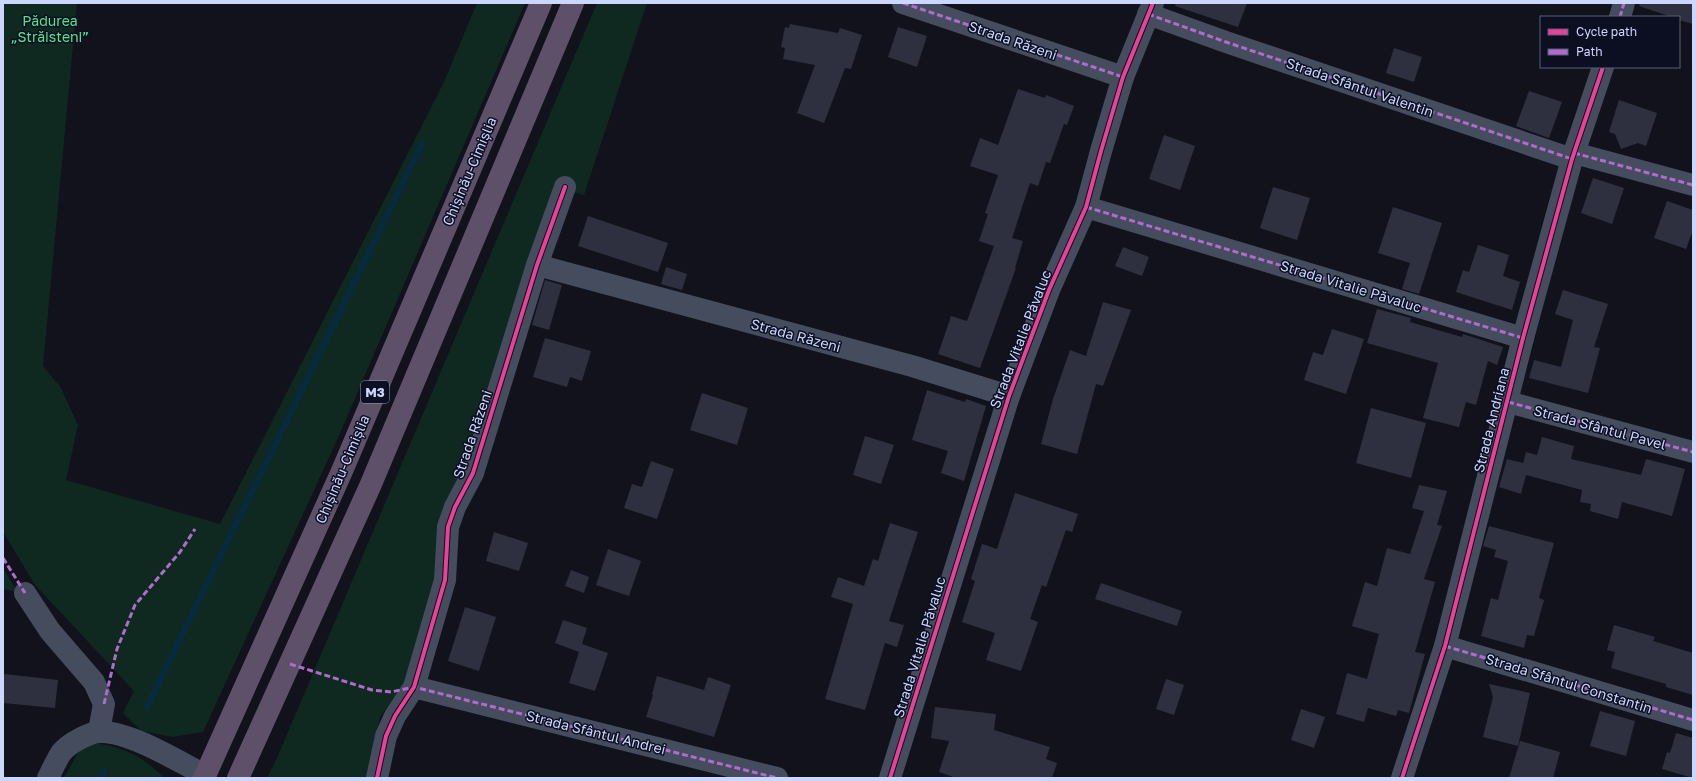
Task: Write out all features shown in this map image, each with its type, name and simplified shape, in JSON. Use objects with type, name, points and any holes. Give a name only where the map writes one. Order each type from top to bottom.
[{"type":"highway","name":"Chișinău-Cimișlia","points":[[204,776],[342,471],[541,3]]},
{"type":"highway","name":"M3","points":[[238,778],[371,484],[573,3]]},
{"type":"street","name":"Strada Răzeni","points":[[903,3],[1123,77]]},
{"type":"street","points":[[1620,16],[1624,3]]},
{"type":"street","name":"Strada Vitalie Păvaluc","points":[[890,778],[1009,396],[1048,290],[1086,208],[1123,77],[1150,8]]},
{"type":"street","name":"Strada Sfântul Valentin","points":[[1150,8],[1233,44],[1573,156],[1693,186]]},
{"type":"street","name":"Strada Andriana","points":[[1402,778],[1445,646],[1523,338],[1573,156],[1603,68]]},
{"type":"street","name":"Strada Răzeni","points":[[377,778],[386,736],[395,716],[414,686],[446,580],[448,527],[455,507],[473,473],[537,265],[564,187]]},
{"type":"street","name":"Strada Vitalie Păvaluc","points":[[1086,208],[1523,338]]},
{"type":"street","name":"Strada Răzeni","points":[[537,265],[912,366],[1009,396]]},
{"type":"street","name":"Strada Sfântul Pavel","points":[[1508,402],[1693,452]]},
{"type":"street","points":[[25,593],[50,632],[94,682],[104,704],[99,732]]},
{"type":"street","name":"Strada Sfântul Constantin","points":[[1445,646],[1693,720]]},
{"type":"street","name":"Strada Sfântul Andrei","points":[[414,686],[777,778]]},
{"type":"street","points":[[48,778],[62,753],[77,739],[99,732],[117,733],[132,739],[204,776]]},
{"type":"green space","name":"Pădurea „Străisteni”","points":[[3,3],[77,3],[43,366],[61,388],[78,425],[66,480],[220,524],[443,84],[477,3],[525,3],[338,438],[203,732],[173,737],[141,731],[123,713],[134,691],[35,585],[3,532]]},
{"type":"green space","points":[[597,3],[647,3],[584,195],[555,188],[505,331],[438,581],[406,681],[380,717],[367,778],[267,778],[277,758]]},
{"type":"green space","points":[[3,569],[18,592],[3,589]]},
{"type":"green space","points":[[90,743],[112,746],[131,753],[156,770],[164,778],[64,778],[80,749]]},
{"type":"building","points":[[1176,3],[1247,3],[1238,27],[1175,6]]},
{"type":"building","points":[[1640,3],[1693,3],[1693,24],[1680,20],[1680,16],[1669,16],[1639,6]]},
{"type":"building","points":[[790,24],[838,33],[840,28],[862,35],[851,69],[845,68],[824,123],[797,113],[815,65],[783,59],[785,48],[781,47],[785,27],[789,28]]},
{"type":"building","points":[[898,27],[927,36],[917,67],[888,57]]},
{"type":"building","points":[[1394,48],[1422,57],[1414,82],[1386,73]]},
{"type":"building","points":[[1018,89],[1045,98],[1046,95],[1074,106],[1067,125],[1064,124],[1050,163],[1046,162],[1038,186],[1030,183],[1012,238],[1023,241],[1016,268],[980,368],[938,354],[951,316],[967,321],[994,246],[979,241],[988,214],[985,213],[998,175],[970,166],[980,138],[998,145]]},
{"type":"building","points":[[1529,91],[1562,102],[1549,138],[1516,126]]},
{"type":"building","points":[[1619,100],[1657,113],[1646,146],[1638,143],[1621,149],[1615,134],[1609,132]]},
{"type":"building","points":[[1164,135],[1195,146],[1180,190],[1149,179]]},
{"type":"building","points":[[1593,178],[1624,188],[1612,224],[1581,213]]},
{"type":"building","points":[[1273,187],[1310,198],[1297,240],[1260,228]]},
{"type":"building","points":[[1667,201],[1693,210],[1693,230],[1686,249],[1654,238]]},
{"type":"building","points":[[1393,207],[1442,223],[1419,294],[1402,289],[1410,263],[1378,253]]},
{"type":"building","points":[[588,216],[668,243],[658,272],[578,246]]},
{"type":"building","points":[[1478,245],[1509,255],[1503,276],[1520,282],[1512,310],[1456,292],[1463,270],[1469,272]]},
{"type":"building","points":[[1123,247],[1149,257],[1142,276],[1115,266]]},
{"type":"building","points":[[666,267],[687,274],[682,290],[661,284]]},
{"type":"building","points":[[545,280],[562,285],[549,330],[532,325]]},
{"type":"building","points":[[1563,290],[1608,304],[1594,347],[1600,348],[1588,393],[1529,378],[1534,360],[1561,367],[1573,320],[1555,314]]},
{"type":"building","points":[[1103,302],[1131,310],[1103,386],[1096,384],[1077,454],[1041,444],[1053,399],[1070,350],[1086,356]]},
{"type":"building","points":[[1377,309],[1411,318],[1410,322],[1462,337],[1463,334],[1503,347],[1497,365],[1488,361],[1476,405],[1466,402],[1459,427],[1423,418],[1438,363],[1367,343]]},
{"type":"building","points":[[1332,329],[1364,339],[1346,394],[1304,380],[1313,352],[1323,355]]},
{"type":"building","points":[[545,338],[591,351],[582,381],[570,377],[567,387],[533,377]]},
{"type":"building","points":[[927,390],[965,402],[966,399],[986,406],[964,481],[941,473],[948,451],[912,440]]},
{"type":"building","points":[[702,393],[748,408],[737,445],[690,430]]},
{"type":"building","points":[[1371,408],[1426,423],[1411,478],[1356,463]]},
{"type":"building","points":[[865,436],[894,445],[881,484],[853,475]]},
{"type":"building","points":[[1542,437],[1574,446],[1571,459],[1641,475],[1646,459],[1685,469],[1672,516],[1622,502],[1618,519],[1590,511],[1591,504],[1580,502],[1582,490],[1526,475],[1521,494],[1499,487],[1507,459],[1523,463],[1526,452],[1537,455]]},
{"type":"building","points":[[651,461],[674,469],[657,519],[624,508],[632,484],[642,487]]},
{"type":"building","points":[[1419,485],[1447,491],[1437,525],[1442,526],[1424,579],[1435,582],[1415,652],[1425,654],[1409,713],[1398,710],[1396,716],[1368,708],[1364,722],[1336,714],[1347,673],[1367,679],[1379,634],[1352,626],[1365,582],[1377,586],[1387,548],[1410,554],[1424,511],[1412,508]]},
{"type":"building","points":[[1015,493],[1078,514],[1072,532],[1066,530],[1046,587],[1042,585],[1030,619],[1038,622],[1021,671],[986,660],[995,633],[962,622],[975,581],[971,579],[982,544],[997,549]]},
{"type":"building","points":[[890,523],[918,532],[889,621],[904,625],[897,647],[885,643],[865,710],[825,699],[853,604],[831,597],[838,577],[864,586],[873,559],[878,561]]},
{"type":"building","points":[[1489,526],[1554,543],[1539,598],[1544,600],[1534,636],[1527,635],[1524,648],[1481,636],[1491,598],[1498,600],[1508,561],[1494,557],[1496,550],[1483,546]]},
{"type":"building","points":[[494,532],[528,543],[519,571],[486,561]]},
{"type":"building","points":[[608,549],[641,561],[629,596],[596,585]]},
{"type":"building","points":[[571,570],[589,577],[584,593],[565,586]]},
{"type":"building","points":[[1101,583],[1182,611],[1177,626],[1095,599]]},
{"type":"building","points":[[465,607],[496,617],[479,671],[448,661]]},
{"type":"building","points":[[563,620],[587,628],[582,644],[608,653],[595,691],[569,683],[579,652],[555,643]]},
{"type":"building","points":[[1614,625],[1655,637],[1653,641],[1693,653],[1693,695],[1666,687],[1666,684],[1611,668],[1615,652],[1607,650]]},
{"type":"building","points":[[4,674],[58,680],[55,708],[3,703]]},
{"type":"building","points":[[657,676],[704,690],[708,677],[731,685],[714,737],[646,717]]},
{"type":"building","points":[[1166,679],[1184,685],[1174,715],[1156,709]]},
{"type":"building","points":[[1489,684],[1530,693],[1518,746],[1483,737],[1493,697]]},
{"type":"building","points":[[935,707],[996,714],[994,730],[1050,747],[1046,759],[1057,763],[1052,778],[956,778],[939,772],[949,741],[931,738]]},
{"type":"building","points":[[1301,709],[1325,717],[1314,748],[1291,740]]},
{"type":"building","points":[[1600,711],[1635,721],[1626,756],[1590,746]]},
{"type":"building","points":[[1676,733],[1693,738],[1693,778],[1662,769],[1667,752],[1670,753]]},
{"type":"building","points":[[1520,741],[1560,752],[1553,778],[1509,778]]},
{"type":"waterway","points":[[147,707],[422,144]]},
{"type":"waterway","points":[[101,778],[104,771]]},
{"type":"marked path","points":[[903,3],[1123,77]]},
{"type":"marked path","points":[[1620,16],[1624,3]]},
{"type":"marked path","points":[[1148,14],[1226,42],[1572,159]]},
{"type":"marked path","points":[[1574,153],[1693,185]]},
{"type":"marked path","points":[[1086,207],[1523,338]]},
{"type":"marked path","points":[[1508,402],[1693,452]]},
{"type":"marked path","points":[[104,704],[117,649],[135,605],[180,552],[195,529]]},
{"type":"marked path","points":[[3,558],[25,593]]},
{"type":"marked path","points":[[1445,646],[1693,720]]},
{"type":"marked path","points":[[290,664],[372,690],[391,692],[414,687],[777,778]]},
{"type":"cycle path","points":[[890,778],[1009,396],[1049,290],[1086,207],[1123,77],[1153,3]]},
{"type":"cycle path","points":[[1402,778],[1445,646],[1523,338],[1572,159],[1603,68]]},
{"type":"cycle path","points":[[377,778],[386,736],[395,716],[414,687],[445,580],[448,527],[455,507],[473,473],[537,265],[565,187]]}]
